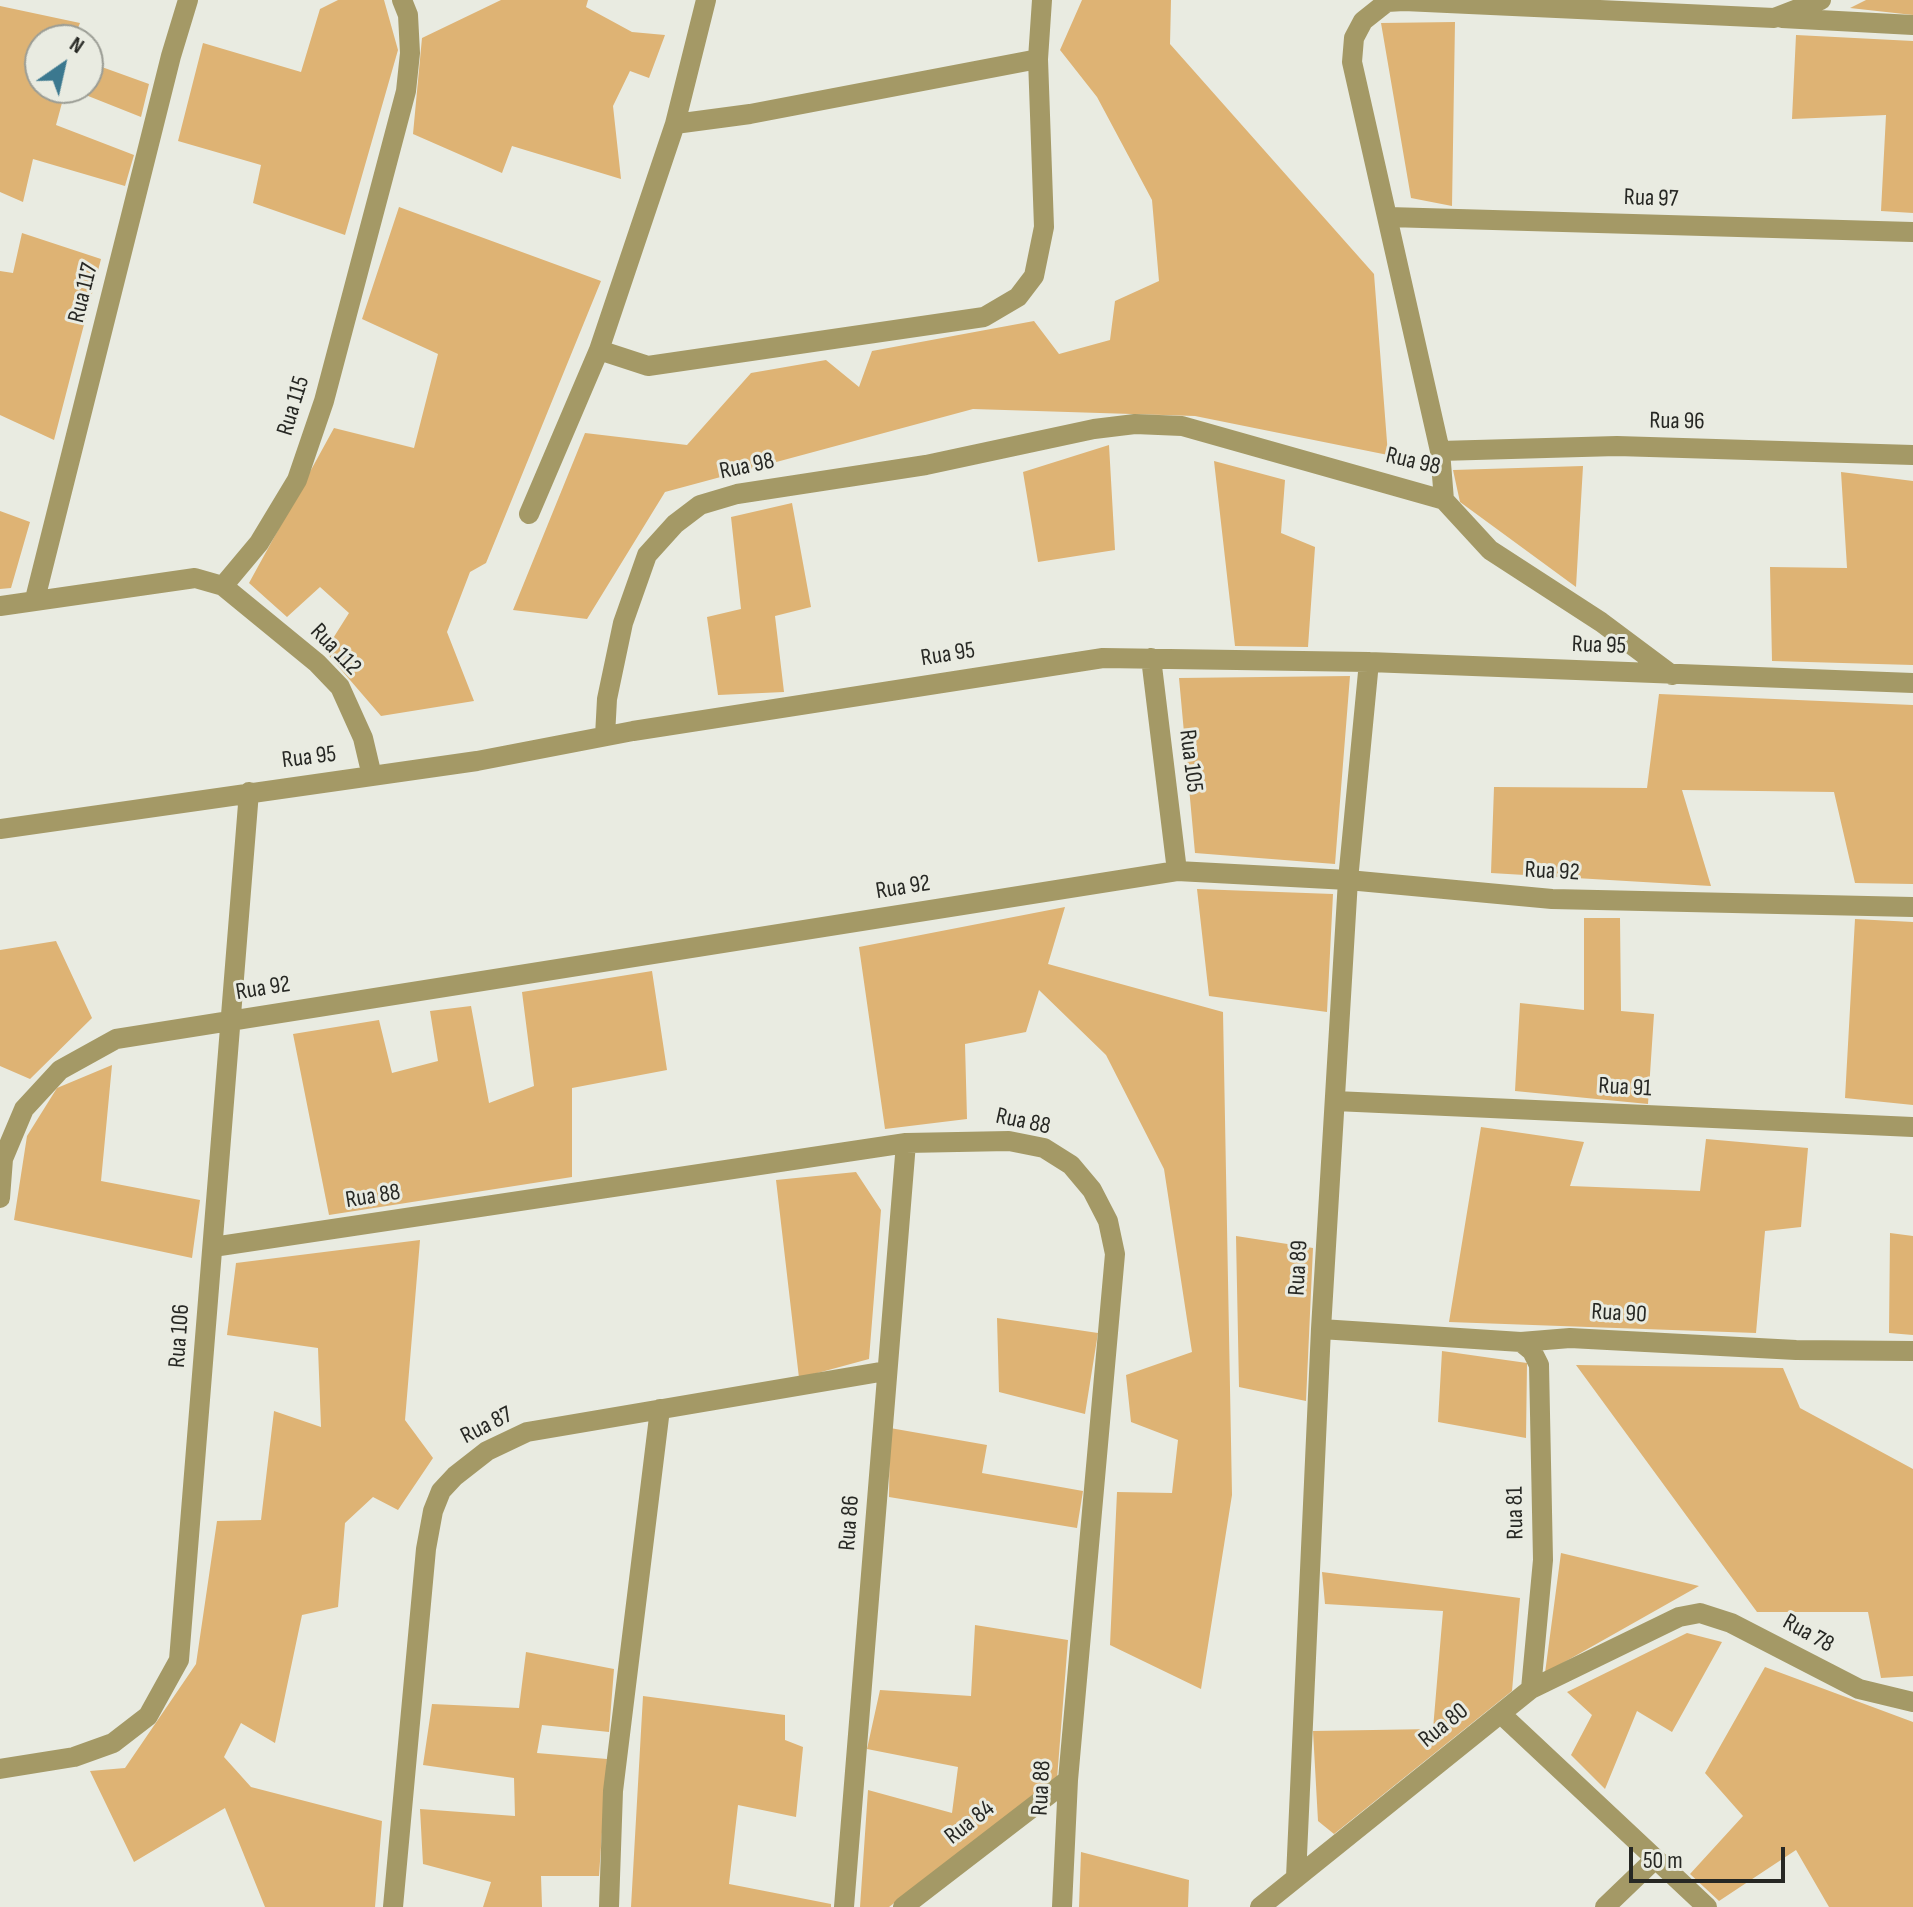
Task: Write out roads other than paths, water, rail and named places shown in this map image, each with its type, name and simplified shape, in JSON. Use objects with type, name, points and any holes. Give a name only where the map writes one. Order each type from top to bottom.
[{"type":"street","name":"Rua 117","points":[[35,599],[171,56],[188,0]]},
{"type":"street","name":"Rua 115","points":[[223,586],[259,543],[291,491],[324,401],[406,91],[410,53],[408,15],[402,0]]},
{"type":"street","points":[[529,514],[599,350],[675,124],[706,0]]},
{"type":"street","points":[[599,350],[648,366],[984,317],[1018,297],[1034,276],[1044,227],[1038,59],[1042,0]]},
{"type":"street","name":"Rua 98","points":[[605,736],[607,699],[623,623],[647,555],[675,524],[700,505],[737,494],[926,465],[1094,429],[1135,424],[1182,426],[1444,500],[1440,451],[1352,62],[1354,38],[1367,5],[1404,1],[1774,18],[1821,0]]},
{"type":"street","points":[[1774,18],[1913,25]]},
{"type":"street","points":[[675,124],[750,114],[1038,59]]},
{"type":"street","name":"Rua 97","points":[[1388,217],[1913,232]]},
{"type":"street","name":"Rua 96","points":[[1440,451],[1617,446],[1913,455]]},
{"type":"street","points":[[1444,500],[1490,550],[1601,622],[1672,675]]},
{"type":"street","points":[[0,606],[195,578],[223,586]]},
{"type":"street","name":"Rua 112","points":[[223,586],[317,663],[340,687],[363,738],[372,776]]},
{"type":"street","name":"Rua 95","points":[[0,829],[372,776],[1070,662],[1151,658],[1369,662],[1913,683]]},
{"type":"street","name":"Rua 105","points":[[1151,658],[1177,871]]},
{"type":"street","name":"Rua 89","points":[[1296,1877],[1321,1329],[1348,880],[1369,662]]},
{"type":"street","name":"Rua 106","points":[[0,1769],[74,1757],[113,1743],[148,1716],[179,1660],[249,792]]},
{"type":"street","name":"Rua 92","points":[[0,1198],[3,1159],[24,1109],[60,1070],[116,1039],[1177,871],[1348,880],[1552,899],[1913,907]]},
{"type":"street","name":"Rua 91","points":[[1335,1101],[1913,1127]]},
{"type":"street","name":"Rua 88","points":[[213,1247],[906,1143],[981,1140],[1044,1148],[1071,1165],[1092,1190],[1108,1221],[1115,1254],[1068,1780],[1062,1907]]},
{"type":"street","name":"Rua 86","points":[[844,1907],[906,1143]]},
{"type":"street","name":"Rua 90","points":[[1321,1329],[1521,1342],[1570,1338],[1796,1350],[1913,1351]]},
{"type":"street","name":"Rua 81","points":[[1521,1342],[1532,1351],[1539,1365],[1543,1560],[1531,1689]]},
{"type":"street","name":"Rua 87","points":[[393,1907],[426,1549],[433,1511],[441,1491],[468,1463],[527,1432],[886,1371]]},
{"type":"street","points":[[609,1907],[613,1791],[660,1409]]},
{"type":"street","name":"Rua 78","points":[[1679,1617],[1700,1613],[1731,1623],[1859,1689],[1913,1702]]},
{"type":"street","name":"Rua 80","points":[[1260,1907],[1531,1689],[1679,1617]]},
{"type":"street","points":[[1501,1714],[1707,1907]]},
{"type":"street","name":"Rua 84","points":[[903,1907],[1068,1780]]},
{"type":"street","points":[[1605,1907],[1655,1859]]}]
